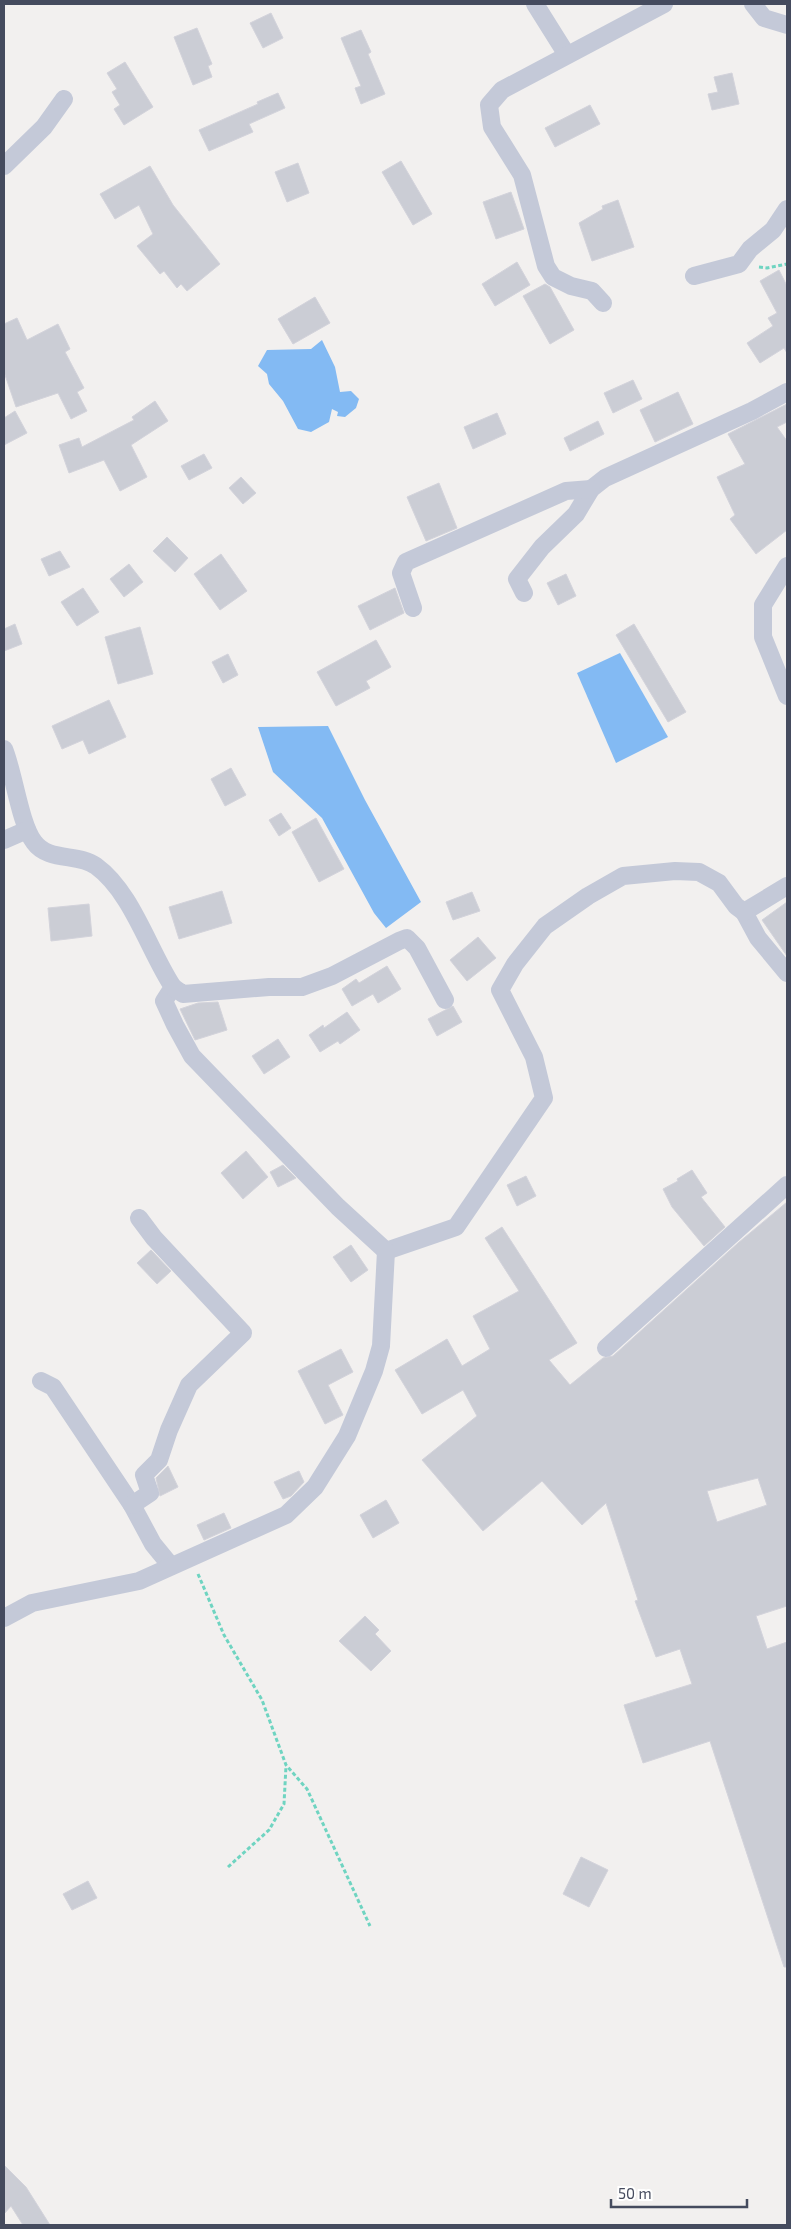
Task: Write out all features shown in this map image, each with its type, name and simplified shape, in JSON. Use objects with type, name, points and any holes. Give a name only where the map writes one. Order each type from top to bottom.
[{"type":"street","points":[[535,4],[567,55]]},
{"type":"street","points":[[603,303],[592,291],[571,286],[553,277],[546,266],[522,175],[492,127],[489,105],[502,90],[664,4]]},
{"type":"street","points":[[753,4],[764,18],[787,24]]},
{"type":"street","points":[[4,166],[44,127],[64,99]]},
{"type":"street","points":[[694,276],[739,264],[750,249],[773,230],[787,209]]},
{"type":"street","points":[[524,593],[517,579],[542,547],[576,514],[591,489],[604,478],[743,415],[787,392]]},
{"type":"street","points":[[413,608],[401,573],[406,562],[566,491],[591,489]]},
{"type":"street","points":[[787,566],[763,605],[762,637],[787,696]]},
{"type":"street","points":[[4,748],[27,830],[34,843],[45,852],[95,865],[112,880],[144,933],[162,971],[173,987],[183,994],[269,988],[302,988],[332,976],[398,941],[408,938],[417,948],[445,1000]]},
{"type":"street","points":[[4,840],[27,830]]},
{"type":"street","points":[[386,1251],[456,1227],[544,1098],[534,1057],[500,990],[515,964],[545,926],[588,896],[623,876],[650,872],[699,872],[719,883],[736,906],[744,912],[758,938],[787,973]]},
{"type":"street","points":[[744,912],[787,886]]},
{"type":"street","points":[[173,987],[164,1001],[192,1056],[338,1207],[386,1251]]},
{"type":"street","points":[[606,1348],[787,1186]]},
{"type":"street","points":[[132,1505],[150,1494],[144,1475],[159,1460],[169,1430],[189,1385],[243,1333],[154,1238],[139,1218]]},
{"type":"street","points":[[4,1618],[32,1603],[139,1581],[286,1515],[315,1487],[347,1436],[374,1371],[381,1346],[386,1251]]},
{"type":"street","points":[[41,1381],[53,1386],[132,1505],[153,1544],[171,1566]]},
{"type":"path","points":[[739,264],[767,268],[787,264]]},
{"type":"path","points":[[191,1557],[224,1635],[262,1700],[286,1765],[307,1789],[370,1926]]},
{"type":"path","points":[[228,1867],[269,1830],[284,1804],[286,1765]]},
{"type":"water","points":[[322,340],[335,367],[340,392],[351,391],[359,399],[356,408],[345,417],[337,416],[338,412],[332,409],[329,422],[311,432],[298,429],[283,401],[269,384],[267,374],[258,366],[267,350],[311,349]]},
{"type":"water","points":[[620,653],[668,737],[616,763],[577,673]]},
{"type":"water","points":[[328,726],[365,800],[421,902],[386,928],[374,913],[322,818],[273,772],[258,727]]},
{"type":"building","points":[[271,13],[283,38],[263,48],[250,23]]},
{"type":"building","points":[[197,28],[212,64],[208,66],[212,77],[193,85],[174,37]]},
{"type":"building","points":[[361,30],[371,52],[368,54],[385,94],[361,104],[355,88],[361,86],[341,38]]},
{"type":"building","points":[[125,62],[153,107],[124,125],[114,109],[120,105],[112,92],[117,89],[107,73]]},
{"type":"building","points":[[732,73],[739,104],[712,110],[708,94],[718,92],[714,77]]},
{"type":"building","points":[[278,93],[285,108],[249,124],[253,132],[209,151],[199,130]]},
{"type":"building","points":[[590,105],[600,124],[555,147],[545,128]]},
{"type":"building","points":[[401,161],[432,214],[413,225],[382,172]]},
{"type":"building","points":[[298,163],[309,193],[287,202],[275,172]]},
{"type":"building","points":[[150,166],[173,205],[220,264],[187,291],[181,284],[177,288],[164,271],[160,274],[137,246],[153,234],[139,205],[115,219],[100,194]]},
{"type":"building","points":[[511,192],[524,229],[496,239],[483,202]]},
{"type":"building","points":[[618,200],[634,247],[592,261],[579,223],[603,209],[602,206]]},
{"type":"building","points":[[517,262],[530,285],[495,306],[482,284]]},
{"type":"building","points":[[779,270],[787,286],[787,353],[784,348],[760,363],[747,343],[773,326],[768,318],[777,313],[760,281]]},
{"type":"building","points":[[545,284],[550,287],[574,330],[550,344],[523,296]]},
{"type":"building","points":[[315,297],[330,323],[293,344],[278,319]]},
{"type":"building","points":[[17,318],[27,340],[58,324],[70,349],[65,352],[84,388],[77,392],[87,411],[71,419],[58,393],[16,407],[4,372],[4,324]]},
{"type":"building","points":[[633,380],[642,399],[613,413],[604,393]]},
{"type":"building","points":[[678,392],[693,424],[655,442],[640,410]]},
{"type":"building","points":[[155,401],[168,421],[131,445],[147,477],[120,491],[104,460],[69,473],[59,445],[79,438],[82,447],[134,420],[132,417]]},
{"type":"building","points":[[787,404],[787,422],[777,427],[787,441],[787,530],[756,554],[730,519],[735,515],[717,477],[745,464],[728,434]]},
{"type":"building","points":[[15,411],[27,433],[4,445],[4,418]]},
{"type":"building","points":[[497,413],[506,434],[473,449],[464,427]]},
{"type":"building","points":[[598,421],[604,434],[570,451],[564,438]]},
{"type":"building","points":[[204,454],[212,468],[189,480],[181,466]]},
{"type":"building","points":[[241,477],[256,493],[243,504],[229,488]]},
{"type":"building","points":[[439,483],[457,528],[426,541],[407,497]]},
{"type":"building","points":[[167,537],[188,558],[175,572],[153,551]]},
{"type":"building","points":[[60,551],[70,567],[49,576],[41,559]]},
{"type":"building","points":[[221,554],[247,591],[220,610],[194,574]]},
{"type":"building","points":[[129,564],[143,582],[124,597],[110,579]]},
{"type":"building","points":[[566,574],[576,596],[558,605],[547,583]]},
{"type":"building","points":[[83,588],[99,612],[77,626],[61,602]]},
{"type":"building","points":[[395,588],[404,613],[370,630],[358,606]]},
{"type":"building","points":[[15,624],[22,644],[4,651],[4,629]]},
{"type":"building","points":[[634,624],[686,712],[668,722],[616,635]]},
{"type":"building","points":[[140,627],[153,674],[118,684],[105,637]]},
{"type":"building","points":[[376,640],[391,667],[366,681],[370,688],[336,706],[317,672]]},
{"type":"building","points":[[228,654],[238,675],[223,683],[212,662]]},
{"type":"building","points":[[109,700],[126,737],[89,754],[83,740],[62,749],[52,726]]},
{"type":"building","points":[[231,768],[246,795],[225,806],[211,779]]},
{"type":"building","points":[[281,813],[291,828],[279,836],[269,820]]},
{"type":"building","points":[[316,818],[344,869],[319,882],[292,832]]},
{"type":"building","points":[[222,891],[232,923],[179,939],[169,907]]},
{"type":"building","points":[[472,892],[480,911],[453,920],[446,902]]},
{"type":"building","points":[[787,902],[787,956],[762,920]]},
{"type":"building","points":[[89,904],[92,936],[51,941],[48,908]]},
{"type":"building","points":[[478,937],[496,958],[467,981],[450,960]]},
{"type":"building","points":[[387,966],[401,989],[378,1003],[373,994],[352,1006],[342,989],[356,979],[359,983]]},
{"type":"building","points":[[218,1002],[227,1030],[195,1040],[180,1009],[198,1003]]},
{"type":"building","points":[[453,1006],[462,1022],[437,1036],[428,1019]]},
{"type":"building","points":[[347,1012],[360,1030],[340,1044],[338,1041],[320,1052],[309,1035],[323,1025],[324,1028]]},
{"type":"building","points":[[278,1039],[290,1057],[264,1074],[252,1056]]},
{"type":"building","points":[[246,1151],[268,1177],[243,1199],[221,1173]]},
{"type":"building","points":[[283,1165],[296,1178],[278,1187],[270,1172]]},
{"type":"building","points":[[692,1170],[707,1193],[701,1197],[725,1227],[704,1246],[672,1207],[663,1189],[678,1181],[677,1179]]},
{"type":"building","points":[[526,1176],[536,1196],[517,1206],[507,1185]]},
{"type":"building","points":[[787,1202],[787,1606],[756,1616],[767,1649],[787,1642],[787,1967],[784,1967],[710,1741],[643,1763],[624,1705],[692,1684],[680,1649],[656,1657],[635,1601],[638,1600],[606,1503],[582,1525],[542,1481],[483,1531],[422,1460],[477,1416],[463,1390],[422,1414],[395,1370],[447,1339],[462,1366],[490,1349],[473,1316],[519,1291],[485,1238],[502,1227],[577,1343],[549,1360],[570,1385],[603,1358],[613,1356],[738,1243]],"holes":[[[758,1478],[767,1505],[717,1522],[707,1491]]]},
{"type":"building","points":[[351,1245],[368,1270],[351,1282],[333,1257]]},
{"type":"building","points":[[151,1250],[171,1271],[157,1284],[137,1263]]},
{"type":"building","points":[[341,1349],[353,1372],[328,1385],[343,1415],[325,1424],[298,1371]]},
{"type":"building","points":[[168,1466],[178,1487],[160,1496],[156,1478]]},
{"type":"building","points":[[299,1471],[304,1482],[291,1496],[283,1499],[274,1482]]},
{"type":"building","points":[[386,1500],[399,1523],[373,1538],[360,1515]]},
{"type":"building","points":[[224,1513],[231,1528],[204,1540],[197,1525]]},
{"type":"building","points":[[365,1616],[379,1630],[375,1634],[391,1651],[371,1671],[339,1641]]},
{"type":"building","points":[[581,1857],[608,1870],[589,1907],[563,1894]]},
{"type":"building","points":[[88,1881],[97,1898],[72,1910],[63,1894]]},
{"type":"building","points":[[4,2165],[26,2187],[50,2225],[23,2225],[11,2206],[4,2214]]}]
